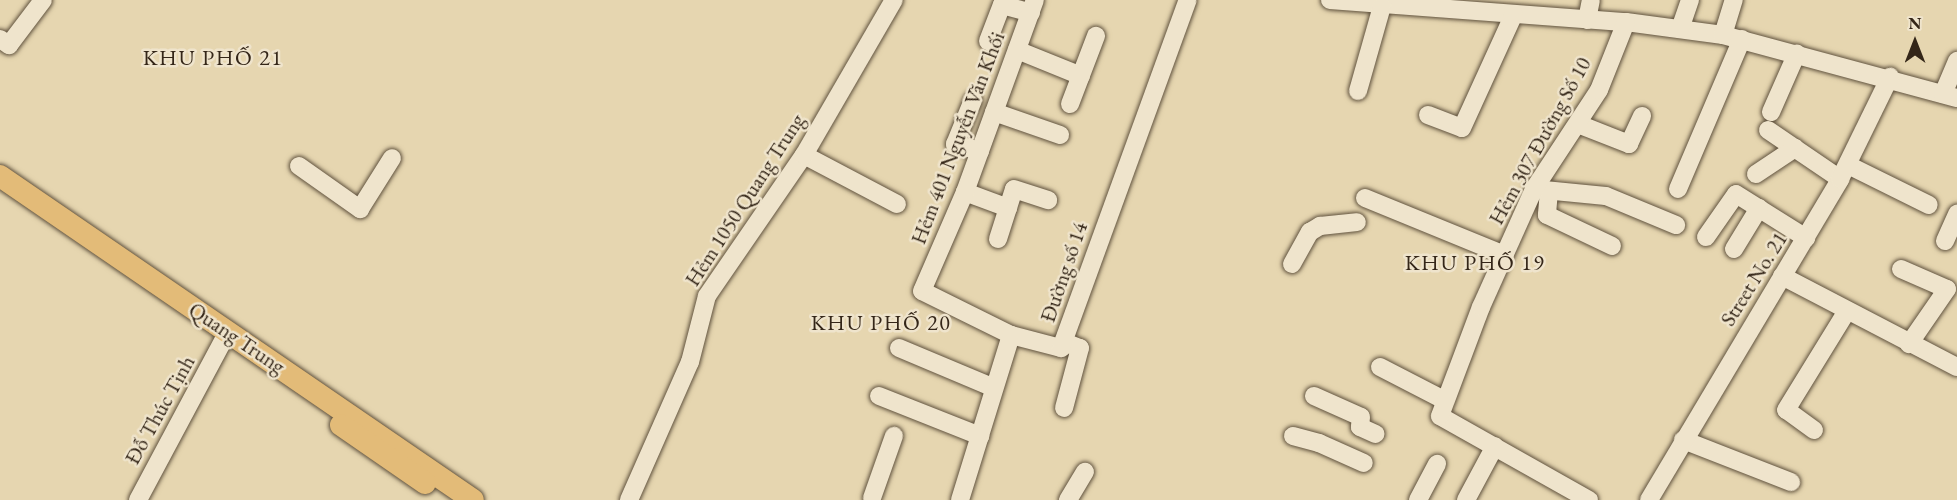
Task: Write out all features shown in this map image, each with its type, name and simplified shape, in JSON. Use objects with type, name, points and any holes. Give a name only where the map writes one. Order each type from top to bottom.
[{"type":"main road","name":"Quang Trung","points":[[0,176],[223,341],[449,500]]},
{"type":"main road","name":"Quang Trung","points":[[0,193],[150,287],[473,500]]},
{"type":"street","points":[[0,39],[9,45],[43,0]]},
{"type":"street","name":"Hẻm 1050 Quang Trung","points":[[629,500],[686,372],[707,296],[804,155],[894,0]]},
{"type":"street","name":"Đường số 14","points":[[960,500],[1011,335],[1057,349],[1064,342],[1188,0]]},
{"type":"street","points":[[1330,0],[1626,22],[1723,34],[1890,77],[1950,96],[1957,61]]},
{"type":"street","points":[[1587,20],[1591,0]]},
{"type":"street","points":[[1680,29],[1690,0]]},
{"type":"street","points":[[1723,34],[1734,0]]},
{"type":"street","points":[[1358,91],[1373,3]]},
{"type":"street","points":[[988,41],[1002,5],[1033,6]]},
{"type":"street","name":"Hẻm 401 Nguyễn Văn Khối","points":[[1011,335],[922,291],[965,192],[1033,6]]},
{"type":"street","points":[[1428,115],[1462,128],[1514,14]]},
{"type":"street","name":"Hẻm 307 Đường Số 10","points":[[1442,408],[1505,255],[1599,90],[1626,22]]},
{"type":"street","points":[[1070,104],[1096,36]]},
{"type":"street","points":[[1678,189],[1742,39]]},
{"type":"street","points":[[1017,50],[1081,76]]},
{"type":"street","points":[[1771,112],[1797,53]]},
{"type":"street","name":"Street No. 21","points":[[1649,500],[1844,172],[1890,77]]},
{"type":"street","points":[[973,100],[956,144],[980,151]]},
{"type":"street","points":[[994,112],[1060,135]]},
{"type":"street","points":[[1578,124],[1629,144],[1642,116]]},
{"type":"street","points":[[1768,130],[1794,148],[1844,172],[1929,205]]},
{"type":"street","points":[[1756,174],[1794,148]]},
{"type":"street","points":[[804,155],[897,204]]},
{"type":"street","points":[[299,166],[360,209],[392,158]]},
{"type":"street","points":[[998,239],[1014,189],[1048,200]]},
{"type":"street","points":[[1612,246],[1547,215],[1542,190],[1606,196],[1676,225]]},
{"type":"street","points":[[965,192],[1008,208]]},
{"type":"street","points":[[1706,237],[1736,194],[1806,238]]},
{"type":"street","points":[[1365,198],[1505,255]]},
{"type":"street","points":[[1734,249],[1759,208]]},
{"type":"street","points":[[1945,240],[1957,214]]},
{"type":"street","points":[[1292,264],[1310,232],[1320,226],[1357,222]]},
{"type":"street","points":[[1901,269],[1947,290],[1909,344]]},
{"type":"street","points":[[1782,276],[1909,344],[1956,365]]},
{"type":"street","points":[[1814,430],[1786,410],[1847,311]]},
{"type":"street","name":"Đỗ Thúc Tịnh","points":[[138,500],[223,341]]},
{"type":"street","points":[[1064,342],[1080,348],[1064,408]]},
{"type":"street","points":[[899,348],[994,388]]},
{"type":"street","points":[[1380,367],[1495,446],[1589,500]]},
{"type":"street","points":[[879,396],[980,436]]},
{"type":"street","points":[[1314,396],[1361,417],[1360,427],[1376,434]]},
{"type":"street","points":[[872,498],[894,436]]},
{"type":"street","points":[[1293,436],[1319,443],[1364,463]]},
{"type":"street","points":[[1683,440],[1791,482]]},
{"type":"street","points":[[1466,500],[1495,446]]},
{"type":"street","points":[[1419,500],[1437,464]]},
{"type":"street","points":[[1068,500],[1085,472]]},
{"type":"district","name":"KHU PHỐ 21","points":[[213,58]]},
{"type":"district","name":"KHU PHỐ 19","points":[[1475,263]]},
{"type":"district","name":"KHU PHỐ 20","points":[[881,323]]}]
